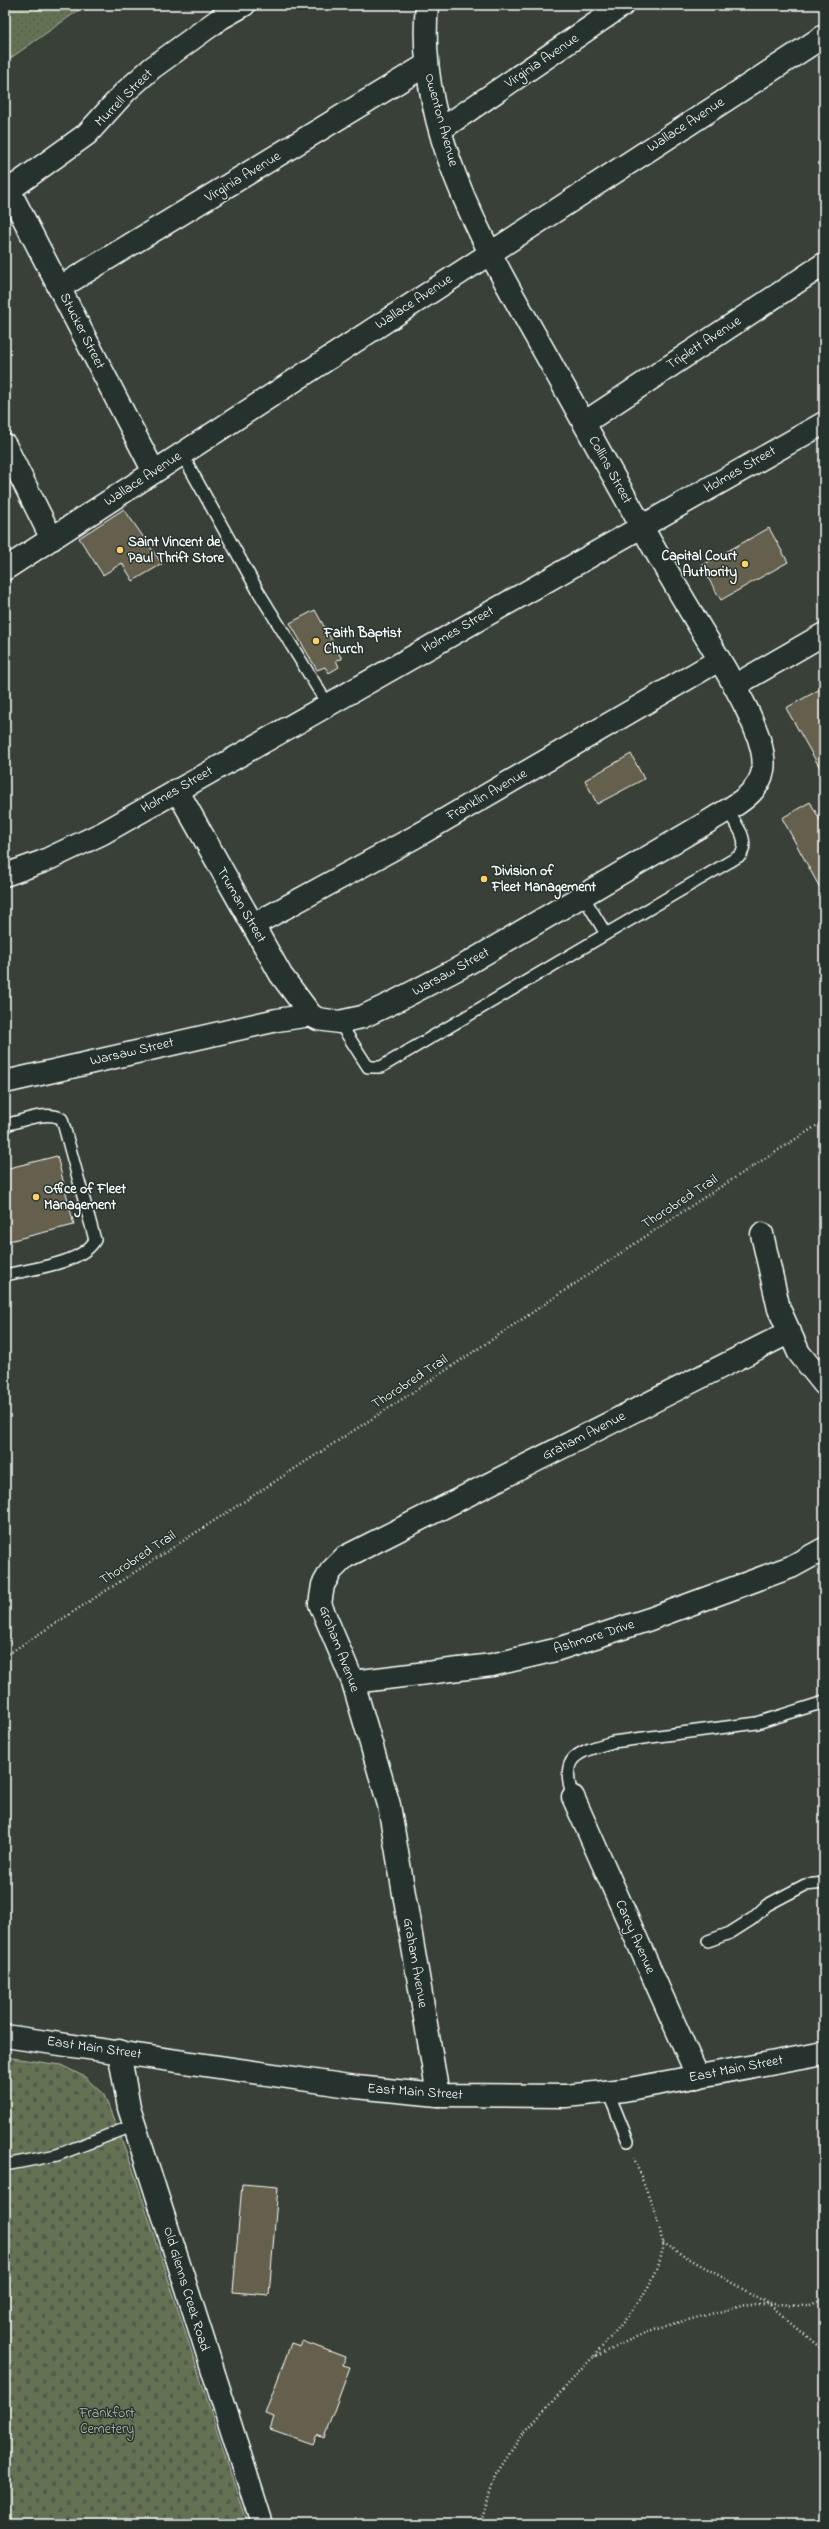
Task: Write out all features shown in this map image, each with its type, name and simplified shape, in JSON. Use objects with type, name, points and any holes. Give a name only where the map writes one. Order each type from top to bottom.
[{"type":"street","name":"Murrell Street","points":[[7,191],[87,134],[125,92],[152,68],[221,18],[244,5]]},
{"type":"street","name":"Owenton Avenue","points":[[427,5],[426,65],[440,130],[457,180],[490,252]]},
{"type":"street","name":"Virginia Avenue","points":[[440,130],[623,5]]},
{"type":"street","name":"Wallace Avenue","points":[[5,569],[824,36]]},
{"type":"street","name":"Virginia Avenue","points":[[59,288],[426,65]]},
{"type":"street","name":"Stucker Street","points":[[7,191],[154,472]]},
{"type":"street","name":"Collins Street","points":[[490,252],[641,527],[734,686]]},
{"type":"street","name":"Triplett Avenue","points":[[584,423],[824,264]]},
{"type":"street","name":"Holmes Street","points":[[5,875],[76,847],[824,423]]},
{"type":"street","points":[[5,445],[52,539]]},
{"type":"street","points":[[734,686],[824,634]]},
{"type":"street","name":"Franklin Avenue","points":[[253,925],[415,837],[719,660]]},
{"type":"street","name":"Warsaw Street","points":[[5,1082],[195,1038],[311,1015],[318,1019],[339,1022],[362,1017],[465,965],[727,810],[747,796],[758,784],[764,769],[757,733],[734,686]]},
{"type":"street","name":"Truman Street","points":[[177,790],[281,975],[311,1015]]},
{"type":"street","points":[[762,1234],[779,1309],[800,1353],[824,1384]]},
{"type":"street","name":"Graham Avenue","points":[[438,2096],[389,1805],[353,1682],[320,1604],[323,1585],[331,1571],[345,1557],[790,1332]]},
{"type":"street","name":"Ashmore Drive","points":[[353,1682],[492,1665],[555,1650],[650,1620],[783,1570],[824,1549]]},
{"type":"street","name":"Carey Avenue","points":[[572,1797],[698,2077]]},
{"type":"street","name":"East Main Street","points":[[5,2036],[119,2051],[356,2087],[438,2096],[566,2096],[608,2092],[698,2077],[824,2053]]},
{"type":"street","name":"Old Glenns Creek Road","points":[[119,2051],[129,2108],[262,2524]]},
{"type":"lane","points":[[182,454],[258,591],[328,705]]},
{"type":"lane","points":[[339,1022],[368,1067],[381,1067],[740,855],[744,848],[745,839],[727,810]]},
{"type":"lane","points":[[583,896],[606,934]]},
{"type":"lane","points":[[5,1125],[44,1116],[56,1115],[62,1119],[95,1240],[86,1252],[67,1260],[5,1274]]},
{"type":"lane","points":[[572,1797],[567,1780],[568,1766],[579,1754],[594,1747],[613,1742],[757,1723],[824,1702]]},
{"type":"lane","points":[[708,1941],[730,1933],[752,1919],[767,1905],[804,1885],[824,1883]]},
{"type":"lane","points":[[608,2092],[628,2141]]},
{"type":"lane","points":[[5,2166],[57,2155],[135,2126]]},
{"type":"path","name":"Thorobred Trail","points":[[5,1656],[421,1387],[700,1200],[824,1121]]},
{"type":"path","points":[[480,2524],[495,2476],[521,2436],[615,2333],[649,2285],[661,2259],[662,2243],[628,2141]]},
{"type":"path","points":[[662,2243],[769,2304],[824,2351]]},
{"type":"path","points":[[592,2358],[653,2330],[722,2309],[749,2304],[810,2305],[824,2299]]},
{"type":"green space","points":[[5,5],[86,5],[5,62]]},
{"type":"green space","name":"Frankfort Cemetery","points":[[5,2057],[61,2065],[85,2077],[104,2095],[133,2169],[247,2524],[5,2524]]},
{"type":"building","name":"Saint Vincent de Paul Thrift Store","points":[[124,509],[162,564],[133,581],[122,563],[103,575],[79,538]]},
{"type":"building","name":"Capital Court Authority","points":[[769,528],[788,562],[721,600],[701,566]]},
{"type":"building","name":"Faith Baptist Church","points":[[315,610],[342,659],[336,660],[339,667],[329,673],[325,667],[317,670],[290,623]]},
{"type":"building","points":[[824,687],[824,775],[786,708]]},
{"type":"building","points":[[631,754],[644,779],[597,804],[585,780]]},
{"type":"building","points":[[810,802],[824,827],[824,886],[820,888],[782,818]]},
{"type":"building","name":"Office of Fleet Management","points":[[57,1156],[74,1225],[5,1242],[5,1169]]},
{"type":"building","points":[[242,2184],[278,2187],[269,2295],[233,2292]]},
{"type":"building","points":[[302,2341],[345,2357],[343,2365],[350,2367],[324,2438],[317,2435],[313,2444],[270,2429],[274,2417],[265,2414],[291,2343],[300,2346]]},
{"type":"place","name":"Saint Vincent de Paul Thrift Store","points":[[120,550]]},
{"type":"place","name":"Capital Court Authority","points":[[745,564]]},
{"type":"place","name":"Faith Baptist Church","points":[[316,641]]},
{"type":"place","name":"Division of Fleet Management","points":[[484,879]]},
{"type":"place","name":"Office of Fleet Management","points":[[36,1197]]}]
